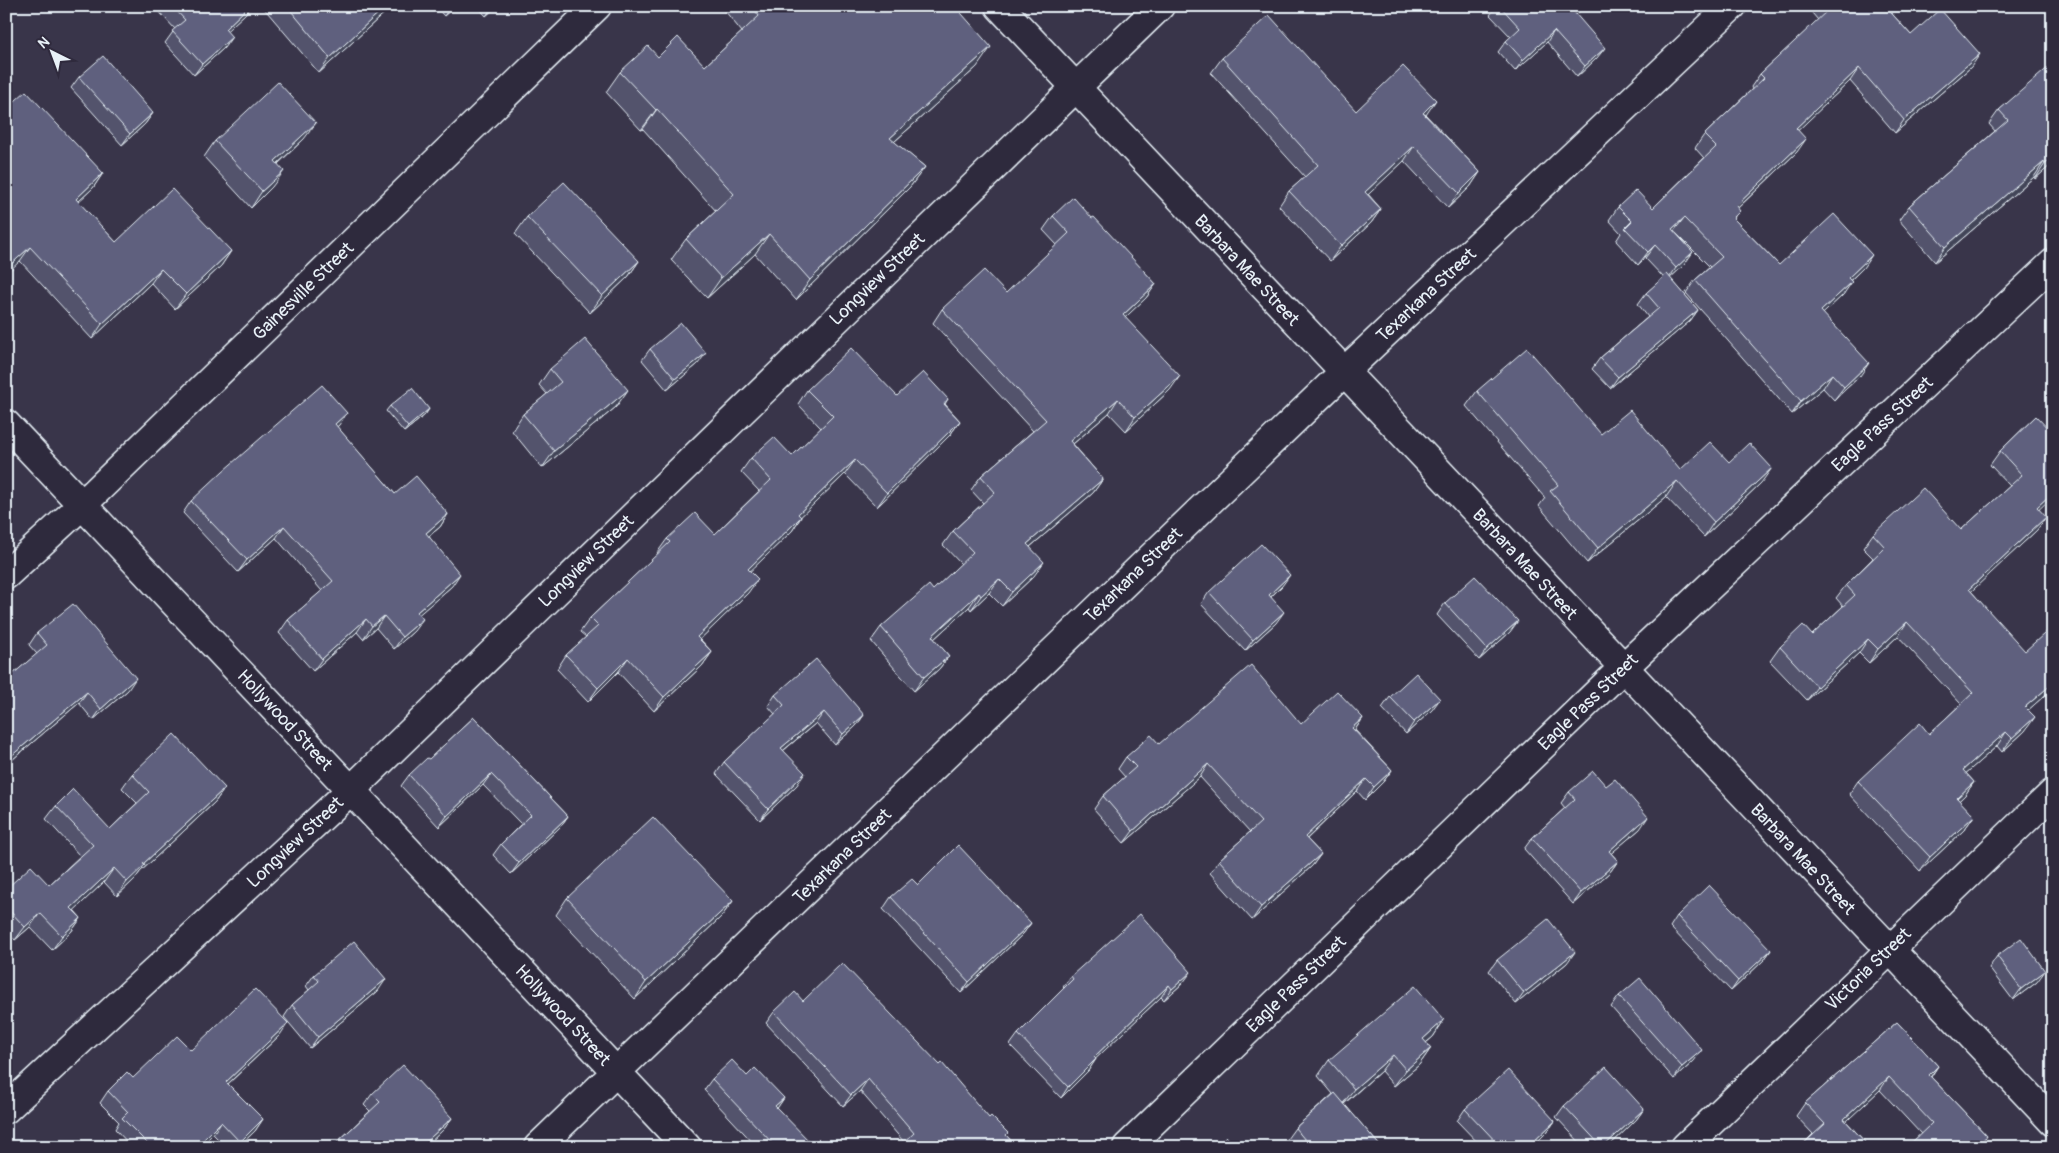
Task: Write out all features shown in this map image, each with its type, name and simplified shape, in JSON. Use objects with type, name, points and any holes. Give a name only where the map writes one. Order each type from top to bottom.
[{"type":"street","name":"Gainesville Street","points":[[6,575],[82,505],[597,6]]},
{"type":"street","name":"Barbara Mae Street","points":[[999,6],[2053,1122]]},
{"type":"street","name":"Longview Street","points":[[6,1109],[351,790],[1160,6]]},
{"type":"street","name":"Texarkana Street","points":[[538,1147],[1344,372],[1732,6]]},
{"type":"street","name":"Eagle Pass Street","points":[[1127,1147],[1623,668],[2053,263]]},
{"type":"street","name":"Hollywood Street","points":[[6,424],[688,1147]]},
{"type":"street","name":"Victoria Street","points":[[1684,1147],[1888,949],[2053,794]]},
{"type":"building","points":[[172,6],[249,6],[225,29],[232,37],[202,64],[172,31],[185,20]]},
{"type":"building","points":[[287,6],[386,6],[330,58]]},
{"type":"building","points":[[752,6],[955,6],[991,47],[890,138],[925,167],[810,280],[769,234],[721,278],[686,239],[734,194],[657,109],[620,72],[648,46],[658,57],[678,37],[705,66],[759,16]]},
{"type":"building","points":[[1500,6],[1581,6],[1574,12],[1605,48],[1585,66],[1554,31],[1523,60],[1506,41],[1520,28]]},
{"type":"building","points":[[1826,6],[1885,6],[1911,35],[1940,9],[1980,54],[1904,120],[1859,68],[1796,128],[1806,139],[1736,206],[1740,211],[1733,218],[1779,265],[1834,214],[1872,255],[1848,278],[1852,282],[1821,311],[1869,363],[1844,387],[1832,374],[1801,401],[1695,280],[1722,257],[1684,218],[1672,229],[1693,252],[1676,268],[1655,245],[1648,252],[1625,228],[1632,221],[1618,207],[1636,190],[1653,208],[1716,147],[1704,135],[1764,78],[1760,74],[1829,9]]},
{"type":"building","points":[[1269,15],[1356,111],[1403,66],[1436,100],[1423,113],[1480,172],[1459,193],[1414,146],[1365,192],[1381,209],[1341,246],[1289,191],[1318,165],[1222,58]]},
{"type":"building","points":[[103,56],[153,113],[130,134],[79,77]]},
{"type":"building","points":[[2051,65],[2053,68],[2053,158],[2045,164],[2044,162],[1945,247],[1909,206],[2008,120],[1999,110]]},
{"type":"building","points":[[278,82],[316,123],[275,161],[284,171],[262,191],[215,141]]},
{"type":"building","points":[[26,91],[103,173],[76,199],[116,242],[172,189],[231,251],[186,294],[161,269],[102,324],[30,247],[6,269],[6,109]]},
{"type":"building","points":[[564,182],[639,261],[602,296],[527,217]]},
{"type":"building","points":[[1073,197],[1156,284],[1123,315],[1180,376],[1135,417],[1118,399],[1070,441],[1103,479],[1027,544],[1044,562],[1012,592],[999,579],[981,596],[979,593],[932,636],[949,656],[924,677],[881,627],[929,585],[933,590],[973,552],[953,531],[995,492],[981,476],[1046,420],[942,309],[984,270],[1006,293],[1069,233],[1053,216]]},
{"type":"building","points":[[1667,274],[1698,310],[1618,377],[1600,358],[1659,308],[1646,293]]},
{"type":"building","points":[[681,323],[706,353],[675,379],[650,349]]},
{"type":"building","points":[[585,339],[628,390],[554,451],[523,414],[561,382],[550,369]]},
{"type":"building","points":[[851,348],[897,396],[923,372],[948,399],[944,404],[960,421],[887,493],[855,460],[798,514],[801,517],[748,569],[758,579],[697,637],[712,652],[664,697],[628,658],[598,688],[566,655],[598,626],[590,618],[670,542],[667,539],[695,513],[715,534],[771,480],[751,458],[774,437],[792,456],[833,416],[807,390]]},
{"type":"building","points":[[1527,348],[1601,434],[1630,410],[1680,470],[1710,442],[1729,462],[1749,443],[1772,468],[1714,522],[1677,481],[1598,548],[1550,491],[1558,485],[1477,391]]},
{"type":"building","points":[[322,385],[347,413],[335,424],[395,494],[416,476],[448,514],[426,533],[460,574],[417,612],[423,619],[402,637],[384,616],[372,626],[366,619],[322,659],[288,620],[333,581],[284,526],[247,560],[191,501]]},
{"type":"building","points":[[412,388],[429,409],[408,427],[390,406]]},
{"type":"building","points":[[2036,416],[2053,434],[2053,492],[2037,507],[2046,517],[1969,589],[2025,651],[2053,626],[2053,683],[2025,707],[2035,717],[2012,738],[2006,732],[1963,770],[1974,782],[1957,798],[1974,816],[1930,857],[1858,781],[1920,723],[1929,734],[1973,693],[1907,622],[1878,649],[1868,639],[1817,687],[1780,647],[1803,625],[1812,635],[1855,595],[1846,585],[1885,547],[1873,534],[1923,488],[1961,530],[2022,475],[2000,451]]},
{"type":"building","points":[[1261,544],[1290,575],[1269,595],[1284,612],[1253,640],[1209,592]]},
{"type":"building","points":[[1475,576],[1518,621],[1487,649],[1445,603]]},
{"type":"building","points":[[73,604],[136,678],[101,709],[87,692],[10,757],[6,753],[6,680],[47,645],[37,633]]},
{"type":"building","points":[[816,659],[864,715],[843,734],[824,712],[781,748],[805,773],[768,809],[724,762],[784,705],[775,695]]},
{"type":"building","points":[[1251,665],[1301,724],[1337,691],[1363,718],[1352,728],[1392,770],[1374,787],[1366,779],[1305,837],[1321,854],[1261,907],[1219,860],[1261,822],[1208,764],[1133,831],[1103,796],[1136,767],[1126,757],[1151,735],[1159,744]]},
{"type":"building","points":[[1416,673],[1440,699],[1414,722],[1390,697]]},
{"type":"building","points":[[474,717],[568,816],[519,863],[501,844],[531,815],[491,774],[447,816],[409,775]]},
{"type":"building","points":[[174,734],[225,788],[143,864],[145,865],[127,882],[114,868],[71,908],[81,918],[62,936],[40,913],[25,927],[6,907],[6,889],[31,866],[49,885],[93,845],[56,806],[73,789],[110,829],[149,792],[132,774]]},
{"type":"building","points":[[1593,771],[1606,786],[1615,779],[1648,817],[1609,851],[1618,861],[1581,893],[1532,838],[1575,799],[1569,792]]},
{"type":"building","points":[[653,817],[733,901],[646,982],[567,898]]},
{"type":"building","points":[[958,845],[1031,923],[969,982],[891,897],[912,879],[918,885]]},
{"type":"building","points":[[1709,885],[1771,950],[1738,981],[1677,916]]},
{"type":"building","points":[[1140,914],[1191,972],[1172,989],[1169,985],[1094,1057],[1096,1059],[1068,1087],[1018,1034],[1073,979],[1071,976]]},
{"type":"building","points":[[1548,919],[1575,952],[1524,993],[1497,960]]},
{"type":"building","points":[[2021,938],[2045,971],[2021,989],[1997,956]]},
{"type":"building","points":[[354,941],[386,979],[318,1037],[292,1005],[319,981],[314,975]]},
{"type":"building","points":[[842,963],[940,1065],[942,1063],[989,1118],[991,1116],[1008,1133],[1006,1135],[1014,1144],[1011,1147],[899,1147],[914,1133],[868,1079],[851,1095],[774,1012],[795,992],[803,1001]]},
{"type":"building","points":[[1640,978],[1702,1050],[1682,1067],[1619,996]]},
{"type":"building","points":[[1415,986],[1444,1020],[1423,1039],[1431,1048],[1406,1070],[1393,1055],[1354,1089],[1329,1060]]},
{"type":"building","points":[[255,989],[288,1023],[226,1082],[263,1119],[240,1142],[221,1122],[196,1147],[151,1147],[122,1118],[128,1112],[108,1091],[127,1072],[133,1078],[177,1036],[191,1050]]},
{"type":"building","points":[[1897,1022],[1938,1066],[1929,1075],[1987,1136],[1975,1147],[1907,1147],[1932,1123],[1889,1077],[1844,1119],[1865,1142],[1860,1147],[1800,1147],[1825,1124],[1805,1103]]},
{"type":"building","points":[[732,1060],[747,1076],[755,1068],[784,1098],[775,1106],[811,1143],[807,1147],[776,1147],[712,1079]]},
{"type":"building","points":[[403,1065],[452,1118],[420,1147],[332,1147],[380,1102],[372,1094]]},
{"type":"building","points":[[1606,1067],[1644,1109],[1602,1147],[1564,1106]]},
{"type":"building","points":[[1508,1070],[1555,1121],[1528,1147],[1501,1147],[1465,1109]]},
{"type":"building","points":[[1335,1093],[1381,1147],[1311,1147],[1295,1128]]},
{"type":"building","points":[[1226,1136],[1236,1147],[1215,1147]]}]
